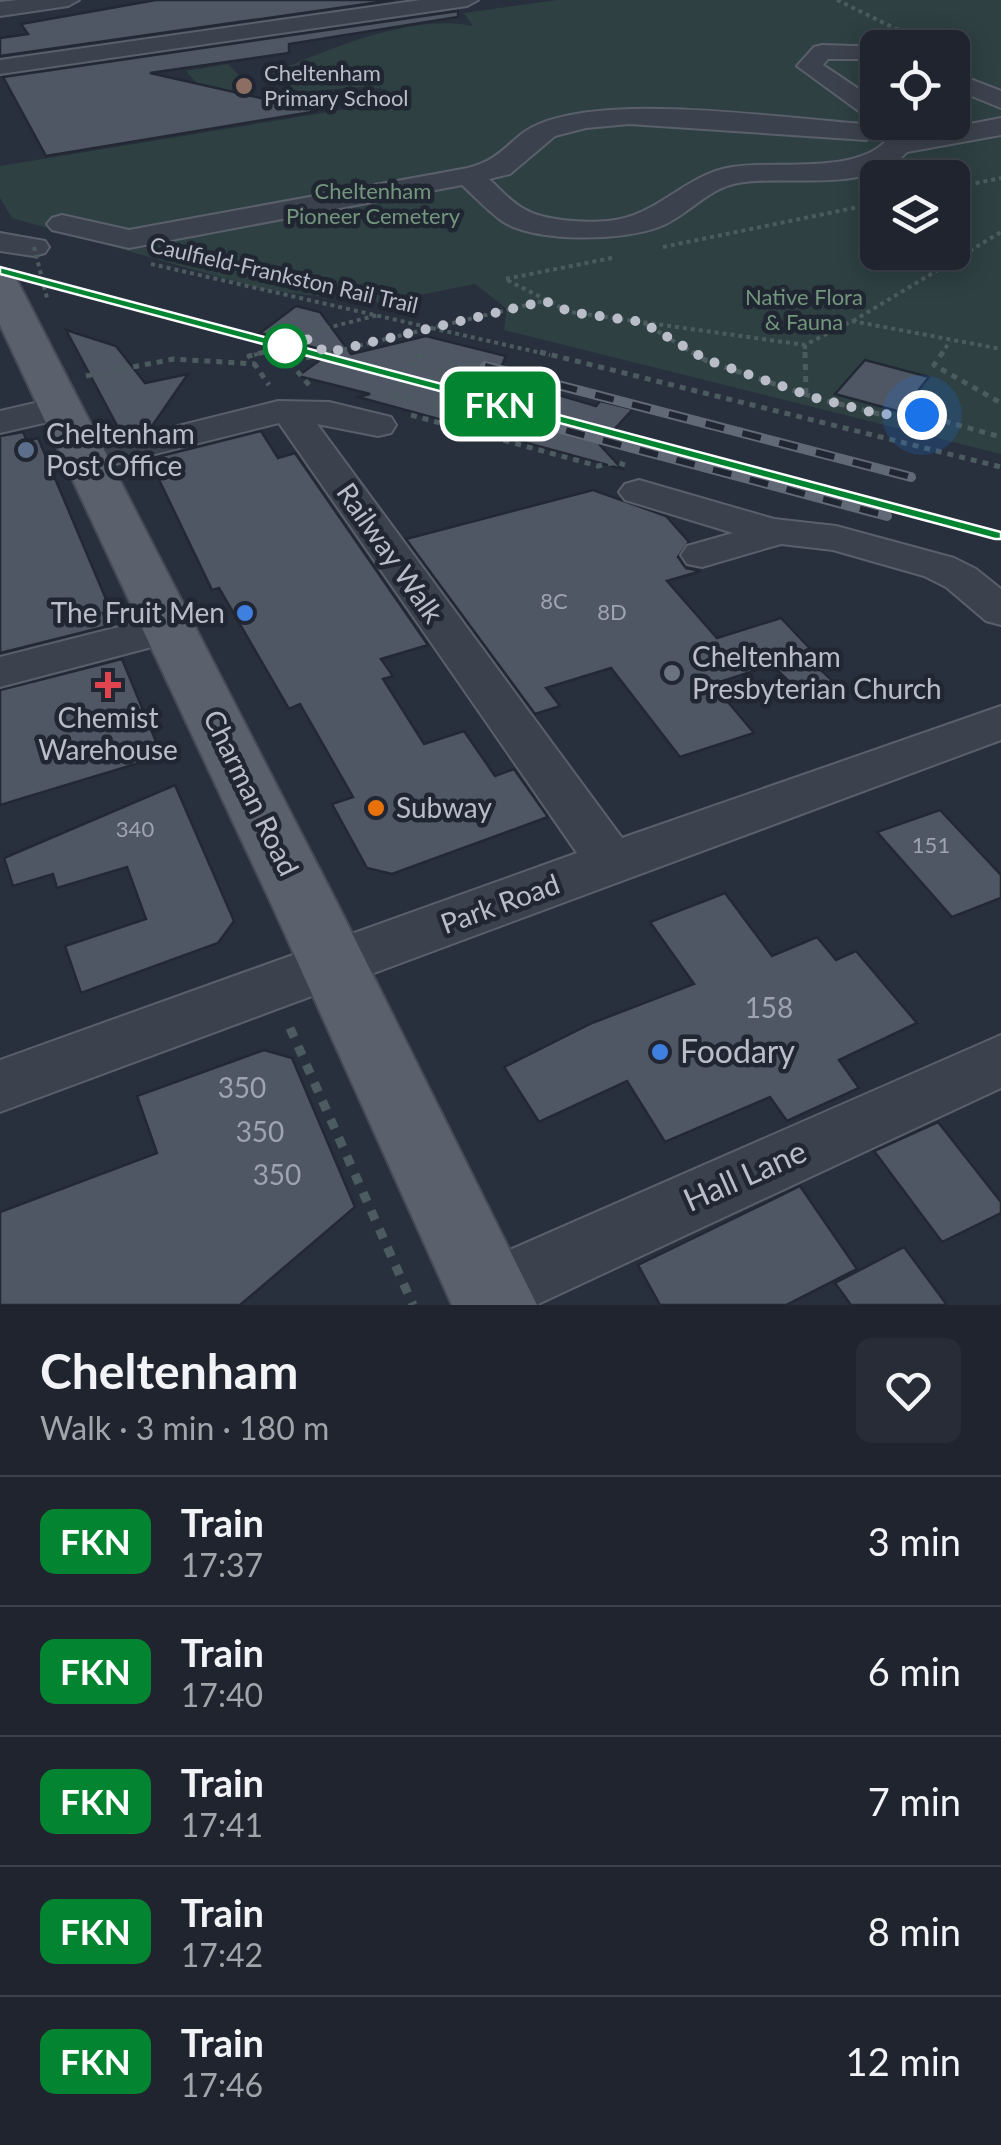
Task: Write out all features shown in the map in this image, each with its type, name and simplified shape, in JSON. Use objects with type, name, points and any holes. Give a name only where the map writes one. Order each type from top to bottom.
[{"type":"main road","name":"Charman Road","points":[[3,289],[72,392],[87,460],[334,964],[492,1299]]},
{"type":"street","points":[[0,9],[68,0]]},
{"type":"street","points":[[0,67],[467,0]]},
{"type":"street","points":[[0,19],[6,27],[0,28]]},
{"type":"street","points":[[860,52],[822,52],[809,66],[860,107]]},
{"type":"street","points":[[970,87],[1001,100]]},
{"type":"street","points":[[62,224],[128,239],[468,176],[500,168],[546,130],[586,120],[629,116],[860,126]]},
{"type":"street","points":[[970,135],[1001,126]]},
{"type":"street","points":[[468,176],[515,217],[564,228],[608,230],[648,221],[673,208],[694,190],[732,175],[857,168],[886,157],[885,140]]},
{"type":"street","points":[[0,242],[34,247]]},
{"type":"street","points":[[0,422],[72,392]]},
{"type":"street","points":[[87,460],[292,397],[329,413],[385,410]]},
{"type":"street","name":"Railway Walk","points":[[292,397],[612,864]]},
{"type":"street","points":[[639,492],[781,531],[836,538],[940,566],[1001,611]]},
{"type":"street","points":[[702,556],[781,531]]},
{"type":"street","points":[[0,672],[170,628]]},
{"type":"street","name":"Park Road","points":[[2,1079],[334,964],[1001,722]]},
{"type":"street","name":"Hall Lane","points":[[492,1299],[1001,1060]]},
{"type":"path","points":[[836,0],[898,30]]},
{"type":"path","points":[[970,184],[1001,178]]},
{"type":"path","points":[[654,249],[860,207]]},
{"type":"path","points":[[617,256],[505,280],[570,312],[805,345],[1001,232]]},
{"type":"path","points":[[34,247],[47,298]]},
{"type":"path","name":"Caulfield-Frankston Rail Trail","points":[[142,261],[436,326],[1001,467]]},
{"type":"path","points":[[292,397],[290,362],[545,301]]},
{"type":"path","points":[[380,315],[304,334],[326,353],[450,389]]},
{"type":"path","points":[[852,321],[1001,349]]},
{"type":"path","points":[[642,322],[707,360],[806,394],[879,414],[922,415],[1001,438]]},
{"type":"path","points":[[292,397],[248,356],[309,339]]},
{"type":"path","points":[[950,341],[934,364],[1001,403]]},
{"type":"path","points":[[805,345],[806,394]]},
{"type":"path","points":[[400,373],[423,353]]},
{"type":"path","points":[[72,392],[168,360],[215,360],[235,369],[255,364]]},
{"type":"path","points":[[416,360],[444,367]]},
{"type":"path","points":[[430,380],[451,360]]},
{"type":"path","points":[[385,410],[430,363]]},
{"type":"path","points":[[518,422],[512,427],[431,406],[468,372],[546,394]]},
{"type":"path","points":[[533,408],[554,388]]},
{"type":"path","points":[[405,399],[412,393]]},
{"type":"path","points":[[290,1028],[413,1305]]},
{"type":"green space","points":[[557,0],[1001,0],[1001,454],[504,330],[507,309],[475,284],[379,303],[265,290],[12,218],[0,198],[0,166],[390,102],[386,89],[298,92],[273,73],[345,44],[398,29],[449,23],[473,26],[464,13]]},
{"type":"green space","points":[[228,64],[255,92],[211,99],[186,71]]},
{"type":"building","points":[[156,0],[394,0],[0,56],[0,38],[28,34],[21,24]]},
{"type":"building","points":[[458,11],[458,17],[289,44],[289,53],[150,73],[318,111],[46,156],[3,77]]},
{"type":"building","points":[[296,306],[320,312],[351,354],[426,336],[506,356],[497,377],[596,406],[600,401],[633,409],[600,445],[622,469],[358,397],[370,394],[298,376],[331,352],[260,333]]},
{"type":"building","points":[[66,330],[116,346],[145,383],[188,374],[150,429],[121,433]]},
{"type":"building","points":[[865,360],[929,377],[901,412],[835,394]]},
{"type":"building","points":[[261,431],[278,458],[295,453],[428,645],[381,659],[393,676],[383,679],[424,744],[464,731],[495,776],[514,769],[548,817],[392,874],[367,868],[332,804],[353,797],[300,704],[289,709],[219,588],[212,590],[149,459]]},
{"type":"building","points":[[23,432],[27,441],[38,438],[111,611],[103,613],[108,626],[0,653],[0,436]]},
{"type":"building","points":[[593,490],[666,516],[689,542],[678,557],[686,568],[701,571],[667,581],[717,638],[781,618],[817,656],[809,659],[836,684],[803,695],[772,665],[713,684],[754,733],[680,757],[611,668],[546,688],[560,706],[535,714],[406,539]]},
{"type":"building","points":[[122,659],[162,756],[0,805],[0,690]]},
{"type":"building","points":[[175,785],[234,921],[218,943],[81,993],[65,946],[146,919],[127,867],[57,888],[53,874],[13,886],[4,858]]},
{"type":"building","points":[[940,810],[1001,875],[1001,898],[952,917],[877,832]]},
{"type":"building","points":[[725,893],[772,956],[817,937],[836,960],[856,951],[917,1023],[839,1060],[859,1088],[787,1121],[770,1097],[665,1142],[627,1081],[539,1122],[504,1067],[592,1023],[694,984],[650,922]]},
{"type":"building","points":[[264,1050],[292,1058],[355,1207],[240,1305],[0,1305],[0,1212],[157,1153],[137,1096]]},
{"type":"building","points":[[938,1122],[1001,1202],[1001,1213],[942,1242],[874,1151]]},
{"type":"building","points":[[800,1186],[857,1269],[786,1305],[660,1305],[638,1265]]},
{"type":"building","points":[[904,1247],[947,1305],[851,1305],[835,1283]]},
{"type":"railway","points":[[485,366],[911,477]]},
{"type":"railway","points":[[456,401],[887,516]]},
{"type":"train","name":"FKN","points":[[0,271],[1001,535]]},
{"type":"place","name":"Cheltenham Primary School","points":[[244,86]]},
{"type":"place","name":"Cheltenham Post Office","points":[[26,450]]},
{"type":"place","name":"The Fruit Men","points":[[245,613]]},
{"type":"place","name":"Cheltenham Presbyterian Church","points":[[672,673]]},
{"type":"place","name":"Chemist Warehouse","points":[[108,685]]},
{"type":"place","name":"Subway","points":[[376,808]]},
{"type":"place","name":"Foodary","points":[[660,1052]]},
{"type":"route","points":[[285,346],[279,348],[309,339],[326,353],[545,301],[570,312],[642,322],[707,360],[816,398],[879,414],[922,415]]},
{"type":"park label","name":"Cheltenham Pioneer Cemetery","points":[[373,204]]},
{"type":"park label","name":"Native Flora & Fauna","points":[[804,310]]}]
